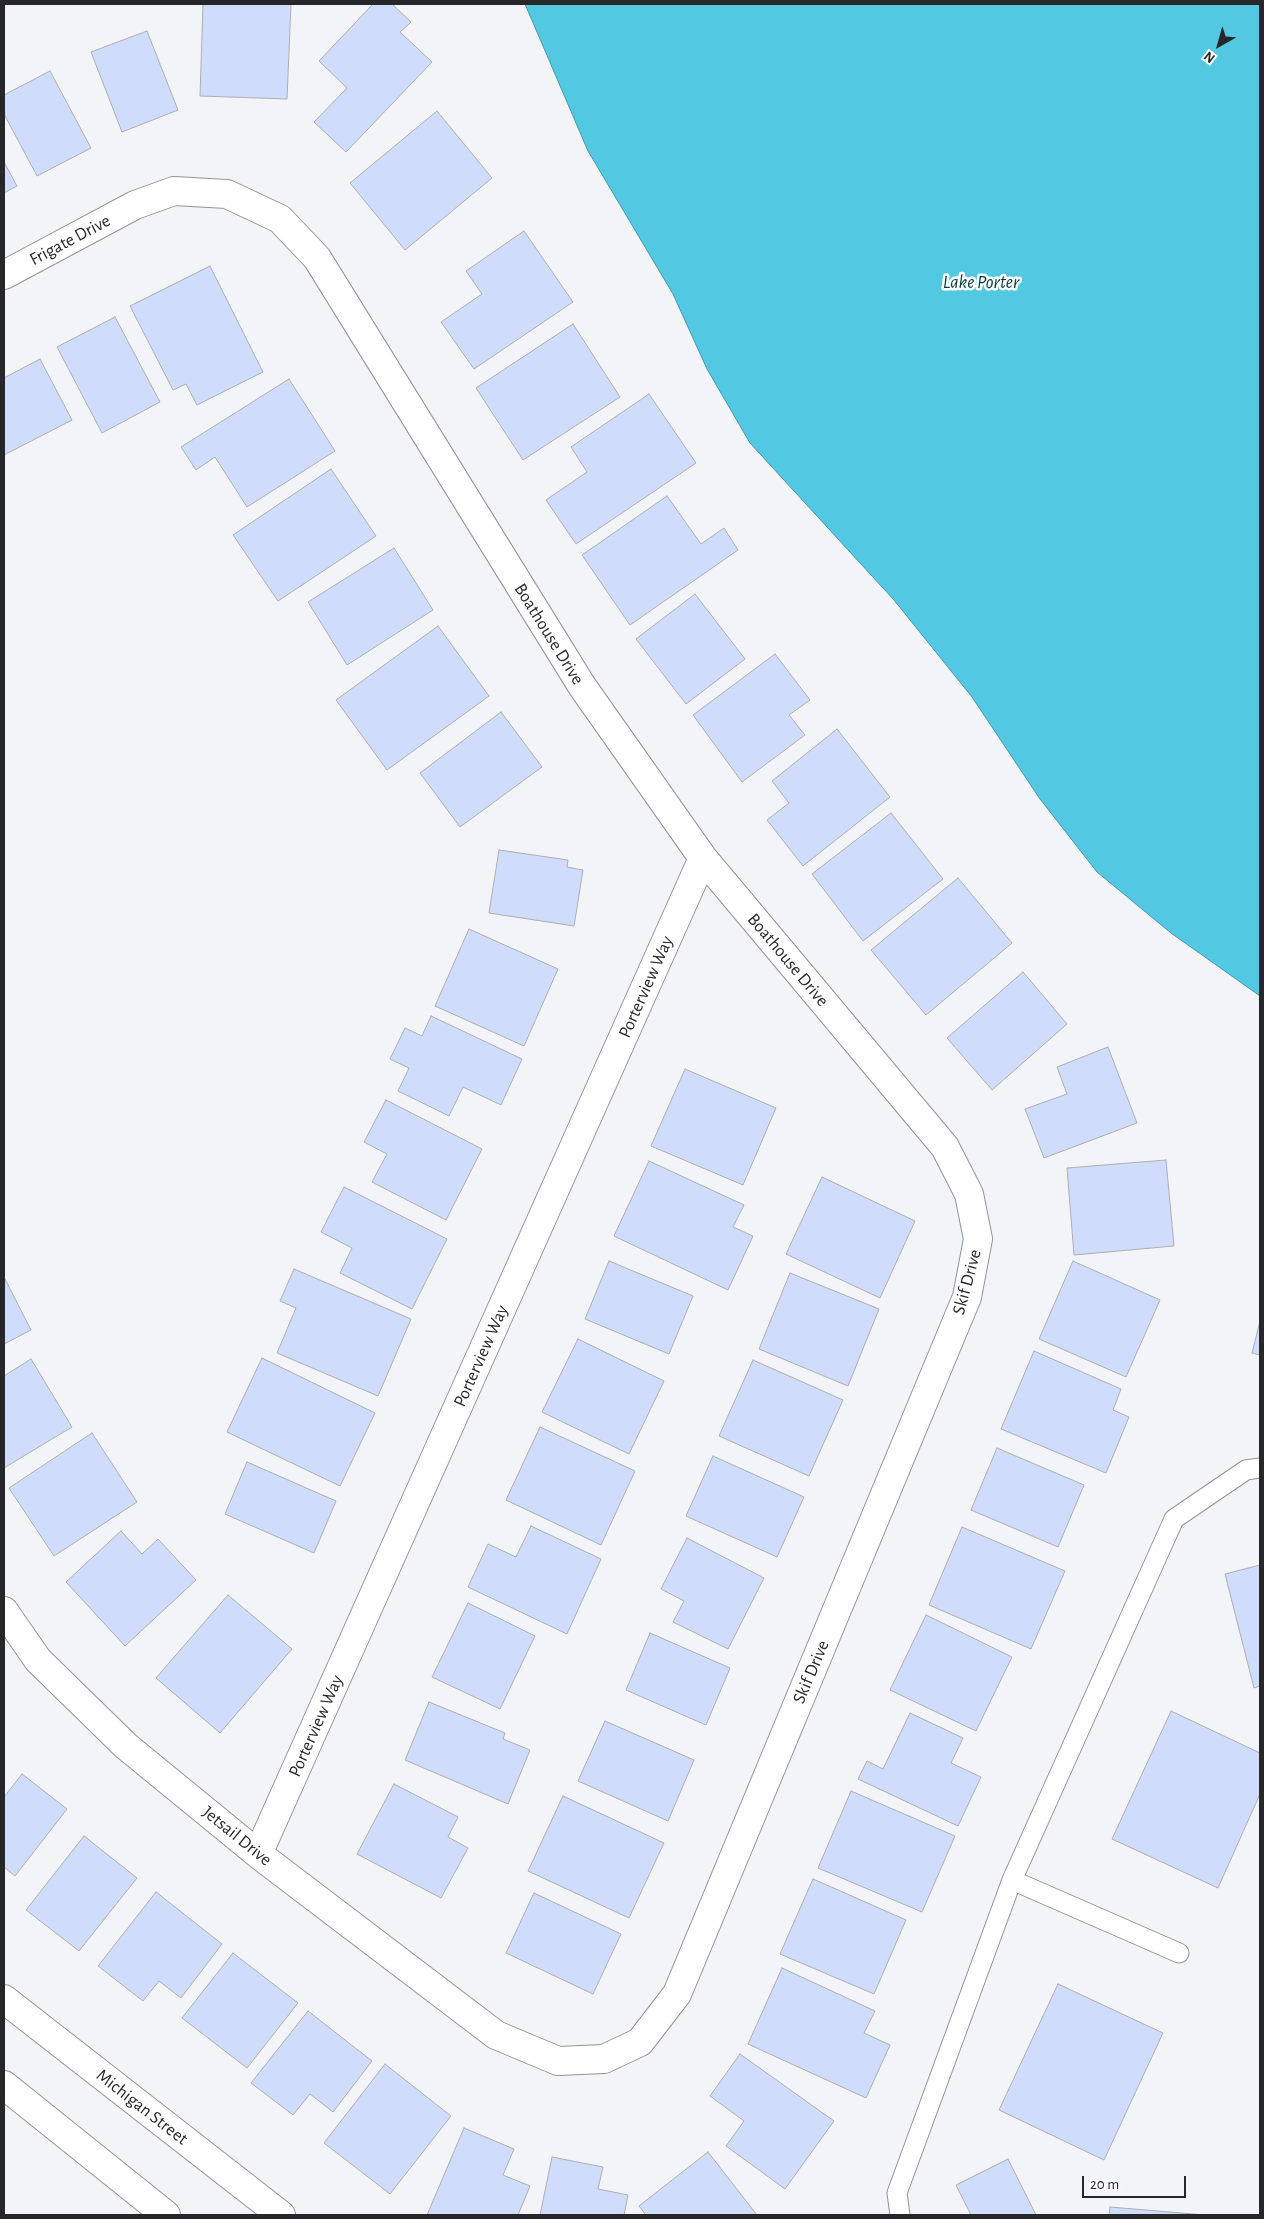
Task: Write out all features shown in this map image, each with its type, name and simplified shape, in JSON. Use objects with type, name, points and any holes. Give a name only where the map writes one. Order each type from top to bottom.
[{"type":"street","name":"Boathouse Drive","points":[[135,205],[174,191],[227,194],[280,219],[317,258],[582,686],[703,858],[944,1147]]},
{"type":"street","name":"Frigate Drive","points":[[4,275],[135,205]]},
{"type":"street","name":"Porterview Way","points":[[258,1854],[703,858]]},
{"type":"street","name":"Skif Drive","points":[[496,2035],[558,2062],[604,2059],[640,2042],[677,1994],[967,1297],[978,1239],[969,1194],[944,1147]]},
{"type":"street","name":"Jetsail Drive","points":[[4,1611],[38,1660],[126,1746],[258,1854],[496,2035]]},
{"type":"street","name":"Michigan Street","points":[[4,1998],[281,2215]]},
{"type":"street","points":[[4,2085],[166,2215]]},
{"type":"lane","points":[[900,2215],[897,2192],[1012,1880],[1174,1519],[1246,1470],[1260,1468]]},
{"type":"lane","points":[[1012,1880],[1179,1953]]},
{"type":"water","name":"Lake Porter","points":[[525,4],[1260,4],[1260,996],[1171,933],[1097,872],[1040,799],[972,697],[894,600],[750,443],[707,369],[673,294],[588,151]]},
{"type":"building","points":[[203,4],[291,4],[287,99],[200,96]]},
{"type":"building","points":[[373,4],[392,4],[411,22],[400,32],[432,62],[346,152],[314,122],[347,88],[319,61]]},
{"type":"building","points":[[147,31],[178,110],[122,132],[91,52]]},
{"type":"building","points":[[50,71],[91,148],[37,176],[4,114],[4,95]]},
{"type":"building","points":[[437,111],[492,178],[405,250],[350,183]]},
{"type":"building","points":[[4,162],[17,186],[4,193]]},
{"type":"building","points":[[524,231],[573,302],[474,369],[441,322],[482,294],[466,271]]},
{"type":"building","points":[[210,266],[263,372],[197,405],[186,384],[173,390],[130,306]]},
{"type":"building","points":[[115,317],[160,402],[102,433],[57,347]]},
{"type":"building","points":[[573,324],[620,397],[523,460],[476,388]]},
{"type":"building","points":[[40,359],[72,420],[4,455],[4,378]]},
{"type":"building","points":[[289,379],[335,451],[247,507],[215,457],[196,470],[181,447]]},
{"type":"building","points":[[649,394],[696,463],[576,544],[546,500],[587,472],[571,447]]},
{"type":"building","points":[[331,469],[376,536],[278,601],[233,535]]},
{"type":"building","points":[[667,496],[701,544],[724,528],[738,550],[630,625],[582,555]]},
{"type":"building","points":[[394,548],[433,610],[347,665],[308,602]]},
{"type":"building","points":[[695,594],[745,659],[686,704],[636,639]]},
{"type":"building","points":[[438,626],[489,696],[387,770],[336,700]]},
{"type":"building","points":[[775,654],[810,700],[789,715],[805,735],[742,782],[693,715]]},
{"type":"building","points":[[501,712],[542,767],[460,827],[420,773]]},
{"type":"building","points":[[837,729],[890,797],[803,866],[767,820],[789,803],[772,781]]},
{"type":"building","points":[[891,813],[943,879],[863,941],[812,874]]},
{"type":"building","points":[[499,850],[568,860],[567,867],[583,870],[574,926],[489,913]]},
{"type":"building","points":[[958,878],[1012,943],[926,1015],[871,950]]},
{"type":"building","points":[[469,929],[558,969],[524,1046],[435,1006]]},
{"type":"building","points":[[1023,972],[1067,1024],[992,1090],[947,1038]]},
{"type":"building","points":[[431,1016],[522,1059],[501,1105],[463,1087],[449,1116],[398,1091],[409,1068],[390,1059],[405,1028],[422,1036]]},
{"type":"building","points":[[1108,1047],[1137,1123],[1044,1158],[1025,1109],[1067,1094],[1057,1067]]},
{"type":"building","points":[[685,1069],[776,1108],[743,1185],[651,1146]]},
{"type":"building","points":[[386,1100],[482,1149],[446,1220],[372,1182],[387,1154],[364,1142]]},
{"type":"building","points":[[1166,1160],[1174,1246],[1074,1255],[1067,1168]]},
{"type":"building","points":[[649,1161],[744,1205],[733,1227],[753,1236],[728,1290],[614,1236]]},
{"type":"building","points":[[822,1177],[915,1221],[880,1298],[786,1254]]},
{"type":"building","points":[[344,1187],[447,1239],[412,1309],[340,1273],[352,1248],[321,1232]]},
{"type":"building","points":[[609,1261],[693,1296],[669,1354],[585,1319]]},
{"type":"building","points":[[1073,1261],[1160,1300],[1126,1377],[1039,1339]]},
{"type":"building","points":[[294,1269],[411,1319],[378,1396],[277,1353],[296,1308],[280,1301]]},
{"type":"building","points":[[790,1273],[879,1309],[848,1386],[759,1349]]},
{"type":"building","points":[[4,1277],[31,1330],[4,1344]]},
{"type":"building","points":[[1260,1321],[1260,1355],[1252,1353]]},
{"type":"building","points":[[578,1339],[664,1381],[629,1454],[542,1412]]},
{"type":"building","points":[[1034,1351],[1121,1389],[1113,1410],[1129,1417],[1106,1473],[1001,1429]]},
{"type":"building","points":[[262,1358],[375,1413],[340,1486],[227,1432]]},
{"type":"building","points":[[31,1359],[72,1427],[4,1468],[4,1376]]},
{"type":"building","points":[[753,1360],[843,1400],[809,1476],[719,1436]]},
{"type":"building","points":[[540,1427],[635,1471],[601,1545],[506,1500]]},
{"type":"building","points":[[92,1433],[137,1502],[54,1556],[9,1488]]},
{"type":"building","points":[[997,1448],[1084,1485],[1058,1547],[971,1510]]},
{"type":"building","points":[[713,1456],[804,1497],[777,1557],[686,1516]]},
{"type":"building","points":[[247,1462],[336,1501],[314,1553],[225,1514]]},
{"type":"building","points":[[531,1526],[601,1559],[567,1634],[468,1587],[488,1544],[516,1557]]},
{"type":"building","points":[[962,1527],[1065,1571],[1031,1649],[929,1605]]},
{"type":"building","points":[[121,1531],[142,1554],[158,1539],[196,1580],[125,1646],[66,1582]]},
{"type":"building","points":[[687,1538],[764,1578],[728,1649],[673,1622],[684,1601],[661,1589]]},
{"type":"building","points":[[1260,1565],[1260,1686],[1254,1688],[1225,1574]]},
{"type":"building","points":[[228,1595],[292,1649],[220,1733],[156,1678]]},
{"type":"building","points":[[468,1603],[535,1636],[500,1709],[432,1677]]},
{"type":"building","points":[[926,1615],[1012,1657],[976,1731],[890,1690]]},
{"type":"building","points":[[650,1633],[730,1668],[706,1725],[626,1690]]},
{"type":"building","points":[[429,1702],[505,1733],[503,1739],[530,1750],[508,1804],[405,1760]]},
{"type":"building","points":[[1171,1711],[1260,1753],[1260,1794],[1218,1888],[1112,1839]]},
{"type":"building","points":[[910,1713],[963,1738],[951,1763],[981,1777],[958,1826],[858,1779],[867,1761],[883,1769]]},
{"type":"building","points":[[605,1721],[694,1760],[668,1821],[578,1781]]},
{"type":"building","points":[[22,1774],[67,1809],[15,1876],[4,1867],[4,1797]]},
{"type":"building","points":[[394,1784],[458,1817],[448,1837],[468,1848],[441,1898],[357,1854]]},
{"type":"building","points":[[851,1791],[955,1836],[922,1912],[818,1868]]},
{"type":"building","points":[[563,1796],[664,1843],[629,1918],[528,1871]]},
{"type":"building","points":[[84,1836],[137,1878],[79,1951],[26,1910]]},
{"type":"building","points":[[813,1879],[906,1920],[874,1994],[780,1954]]},
{"type":"building","points":[[156,1892],[222,1944],[181,1998],[159,1981],[143,2001],[98,1966]]},
{"type":"building","points":[[534,1893],[621,1934],[593,1994],[506,1953]]},
{"type":"building","points":[[233,1953],[298,2003],[247,2068],[182,2018]]},
{"type":"building","points":[[782,1968],[875,2011],[864,2033],[890,2045],[866,2098],[748,2044]]},
{"type":"building","points":[[1058,1984],[1163,2033],[1104,2160],[999,2110]]},
{"type":"building","points":[[308,2011],[372,2061],[333,2112],[310,2094],[293,2115],[251,2083]]},
{"type":"building","points":[[740,2054],[834,2121],[785,2189],[726,2146],[744,2121],[710,2096]]},
{"type":"building","points":[[385,2064],[451,2116],[390,2194],[324,2143]]},
{"type":"building","points":[[464,2128],[514,2149],[503,2175],[530,2186],[518,2215],[427,2215]]},
{"type":"building","points":[[708,2152],[757,2215],[646,2215],[639,2206]]},
{"type":"building","points":[[552,2157],[603,2167],[598,2189],[628,2195],[624,2215],[540,2215]]},
{"type":"building","points":[[1008,2159],[1036,2215],[971,2215],[956,2185]]},
{"type":"building","points":[[1110,2207],[1205,2215],[1109,2215]]}]
